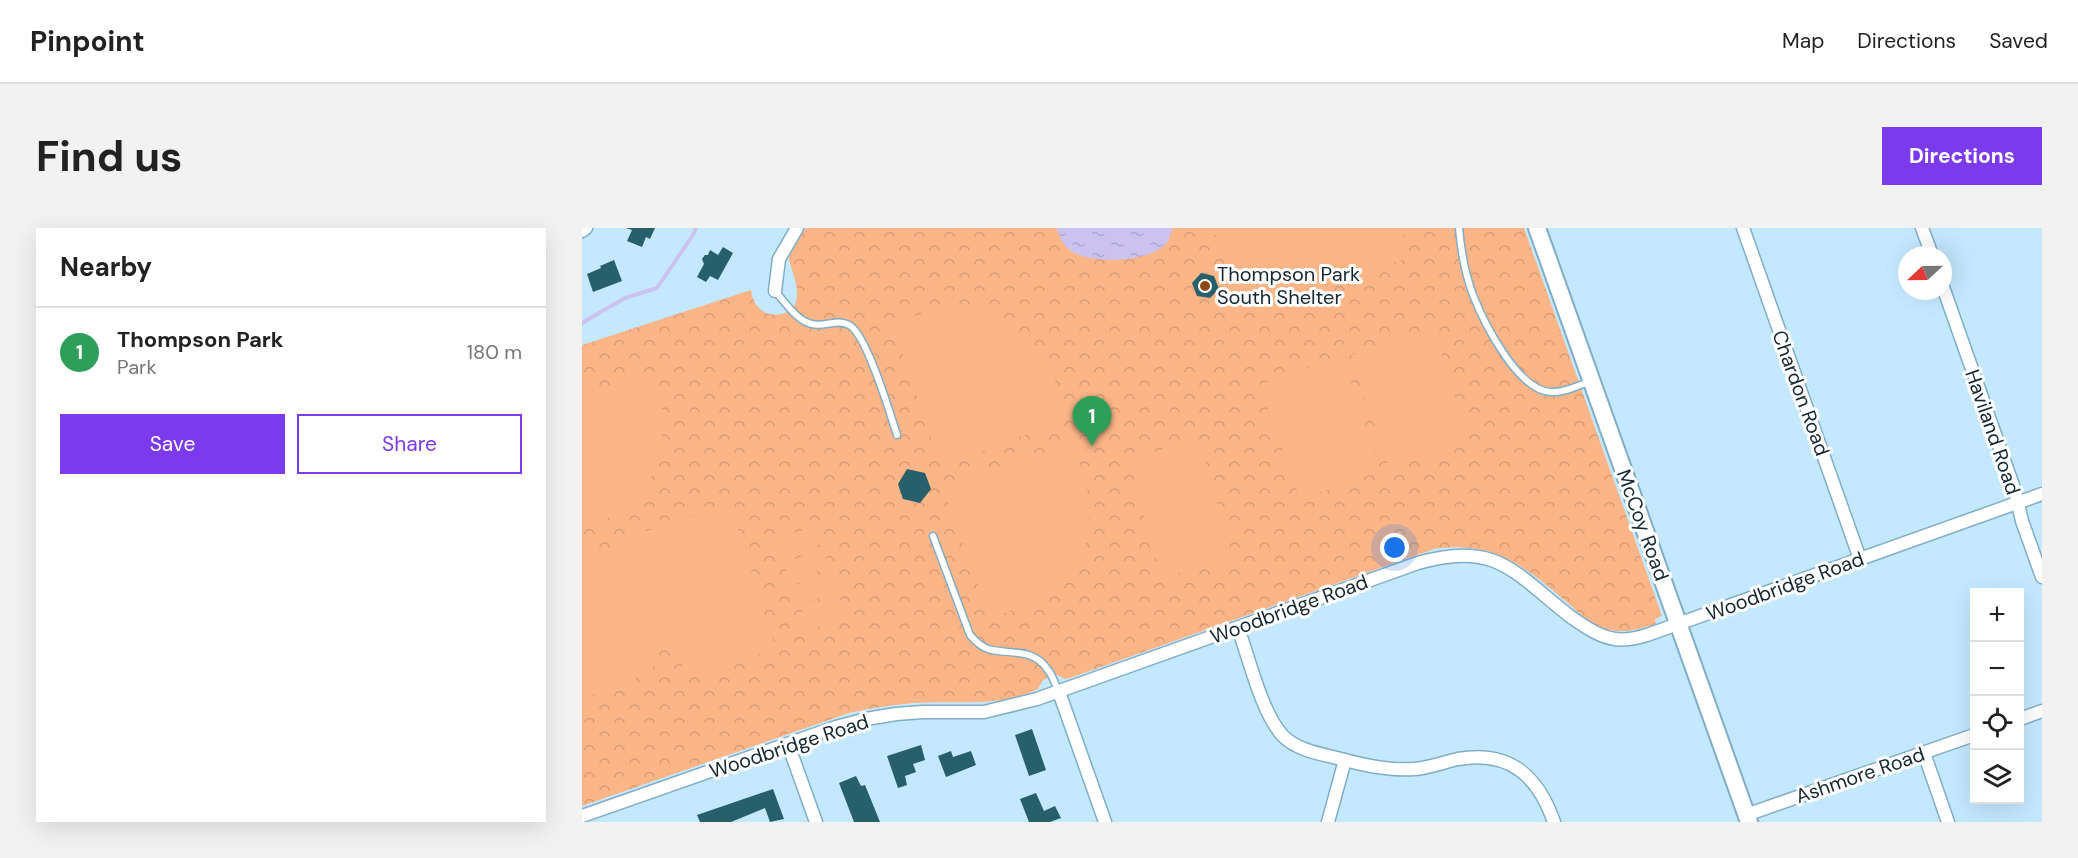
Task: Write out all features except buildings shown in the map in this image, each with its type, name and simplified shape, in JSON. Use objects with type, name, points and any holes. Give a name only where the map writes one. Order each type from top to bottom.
[{"type":"main road","name":"McCoy Road","points":[[1537,228],[1747,819]]},
{"type":"street","points":[[582,231],[586,228]]},
{"type":"street","points":[[775,291],[779,259],[797,228]]},
{"type":"street","name":"Chardon Road","points":[[1743,228],[1860,559]]},
{"type":"street","points":[[1922,228],[1929,246]]},
{"type":"street","name":"Haviland Road","points":[[1948,300],[2015,491],[2022,520],[2042,577]]},
{"type":"street","name":"Woodbridge Road","points":[[582,816],[836,727],[866,719],[923,712],[984,712],[1059,692],[1440,556],[1462,554],[1482,557],[1503,564],[1520,574],[1584,627],[1614,639],[1628,639],[1647,635],[2042,494]]},
{"type":"street","points":[[1238,628],[1264,703],[1274,724],[1285,738],[1300,747],[1394,770],[1417,769],[1459,759],[1496,759],[1523,772],[1534,782],[1542,793],[1554,822]]},
{"type":"street","points":[[1059,692],[1105,822]]},
{"type":"street","points":[[2024,717],[2042,711]]},
{"type":"street","name":"Ashmore Road","points":[[1747,819],[1970,736]]},
{"type":"street","points":[[788,744],[816,822]]},
{"type":"street","points":[[1924,753],[1948,822]]},
{"type":"street","points":[[1328,822],[1346,760]]},
{"type":"lane","points":[[1459,228],[1465,267],[1473,295],[1486,324],[1517,371],[1533,385],[1550,392],[1563,391],[1592,381]]},
{"type":"lane","points":[[775,291],[806,323],[816,326],[842,323],[854,329],[866,347],[897,435]]},
{"type":"lane","points":[[933,536],[970,635],[978,644],[989,650],[1020,652],[1040,662],[1047,668],[1059,692]]},
{"type":"green space","points":[[806,228],[1524,228],[1662,616],[1655,619],[1656,624],[1638,629],[1619,631],[1606,629],[1586,619],[1538,579],[1508,559],[1475,549],[1456,547],[1434,549],[1070,678],[1065,679],[1057,675],[1043,680],[1038,689],[1023,695],[992,701],[906,704],[849,713],[582,806],[582,345],[751,290],[754,301],[760,309],[775,315],[783,314],[795,304],[797,296],[788,254]]},
{"type":"green space","points":[[1213,228],[1401,228],[1411,257],[1241,314]]},
{"type":"green space","points":[[938,309],[980,312],[1023,336],[1055,380],[1067,419],[941,468],[892,323]]},
{"type":"green space","points":[[1432,328],[1470,441],[1389,469],[1351,355]]},
{"type":"green space","points":[[1341,356],[1381,471],[1300,499],[1259,385]]},
{"type":"green space","points":[[656,376],[664,418],[659,460],[640,501],[604,520],[582,523],[582,390]]},
{"type":"green space","points":[[1199,439],[1232,558],[1161,578],[1129,459]]},
{"type":"green space","points":[[1074,444],[1087,486],[1090,535],[1073,571],[1040,600],[990,619],[942,485]]},
{"type":"green space","points":[[730,504],[776,649],[686,677],[670,629],[654,666],[622,688],[582,698],[582,557],[642,540],[640,533]]},
{"type":"green space","points":[[814,526],[821,544],[781,558],[775,540]]},
{"type":"green space","points":[[823,549],[829,567],[790,581],[783,563]]},
{"type":"green space","points":[[831,572],[838,591],[798,605],[792,586]]},
{"type":"green space","points":[[840,598],[846,616],[807,631],[800,612]]},
{"type":"water","points":[[1056,228],[1173,228],[1168,241],[1149,254],[1122,260],[1107,260],[1071,251]]},
{"type":"waterway","points":[[582,323],[625,298],[657,288],[696,228]]},
{"type":"place","name":"Thompson Park South Shelter","points":[[1205,286]]},
{"type":"place","name":"Thompson Park","points":[[1092,446]]}]
